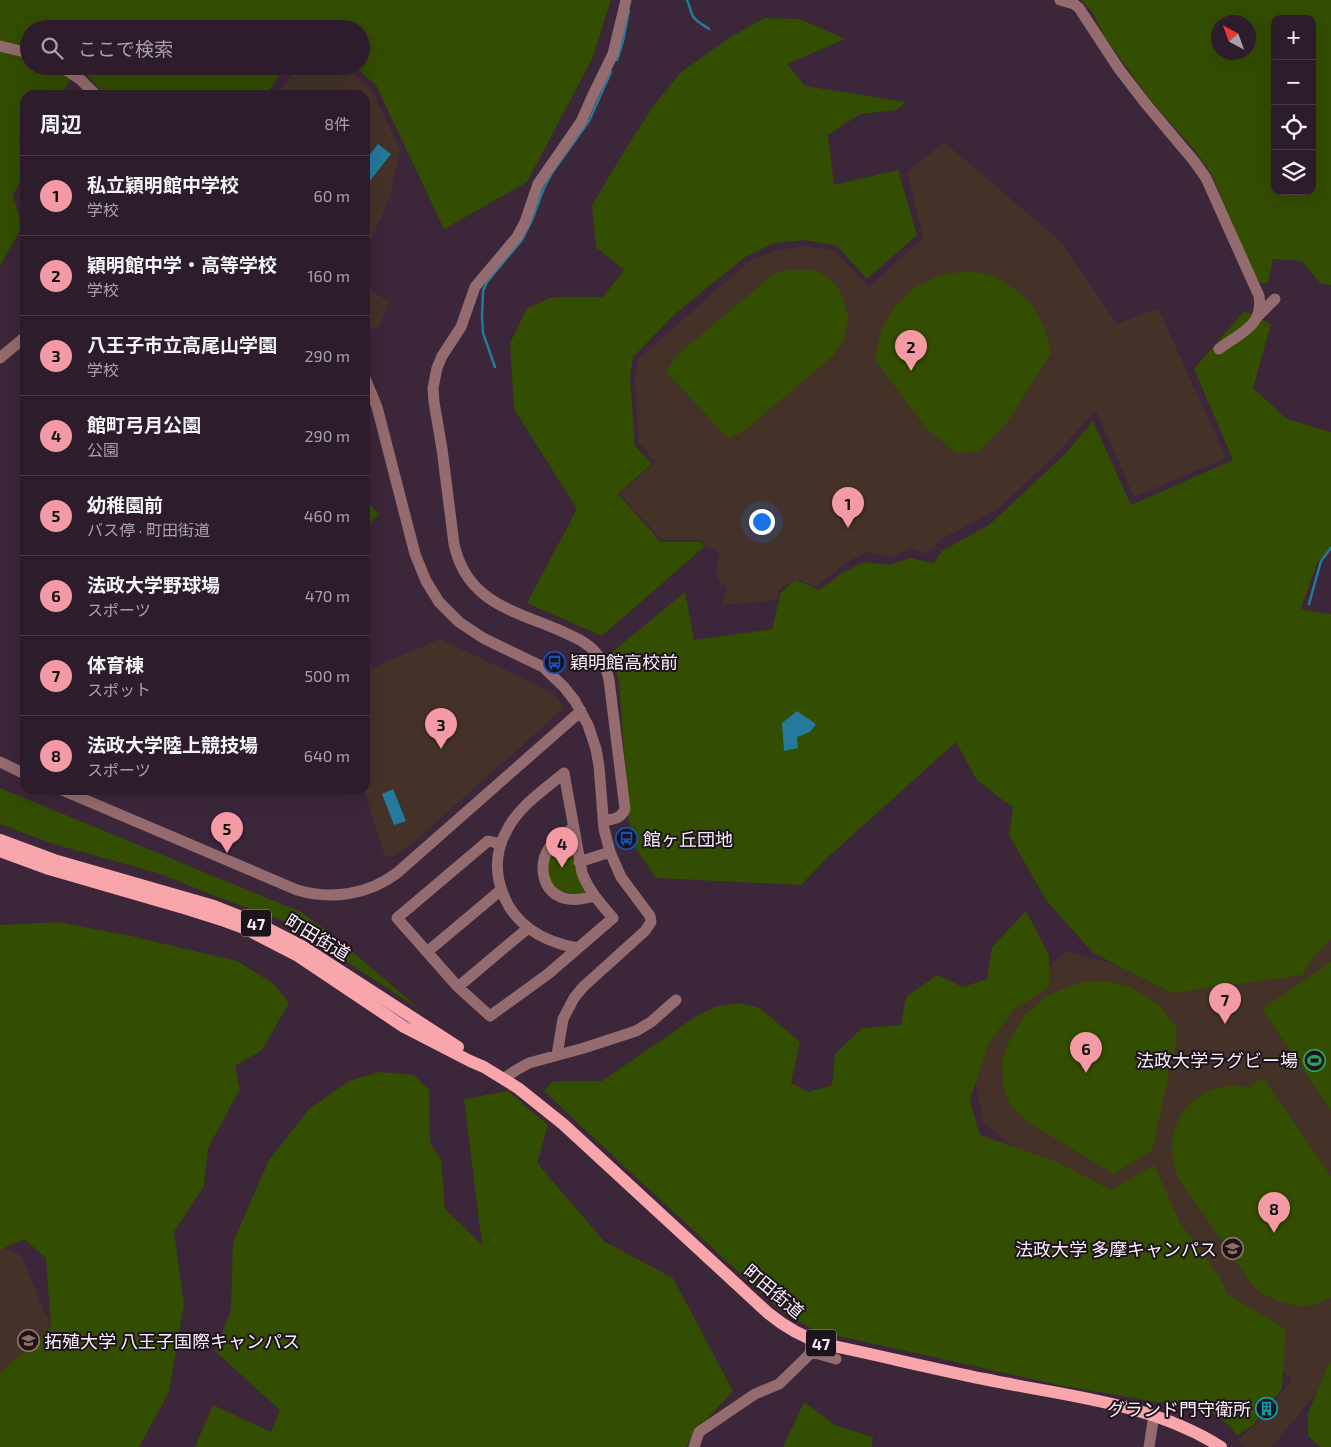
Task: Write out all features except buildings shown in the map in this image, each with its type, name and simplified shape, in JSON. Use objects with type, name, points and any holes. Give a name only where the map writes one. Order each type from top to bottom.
[{"type":"main road","name":"町田街道","points":[[0,840],[49,868],[165,897],[251,932],[336,974],[404,1027],[484,1067],[532,1098],[563,1124],[768,1313],[802,1336],[824,1344],[984,1379],[1117,1405],[1154,1415],[1192,1430],[1221,1447]]},
{"type":"main road","name":"町田街道","points":[[0,851],[23,854]]},
{"type":"street","points":[[603,821],[619,817],[625,809],[606,667],[597,654],[584,642],[496,603],[480,591],[466,575],[457,557],[454,544],[433,388],[439,362],[461,327],[475,287],[517,237],[525,222],[538,184],[581,122],[613,54],[626,0]]},
{"type":"street","points":[[1060,0],[1074,4],[1079,8],[1114,62],[1206,178],[1259,296],[1259,314]]},
{"type":"street","points":[[0,46],[20,51]]},
{"type":"street","points":[[73,75],[91,90]]},
{"type":"street","points":[[1219,349],[1241,335],[1274,299]]},
{"type":"street","points":[[0,358],[20,340]]},
{"type":"street","points":[[370,389],[378,407],[417,562],[423,577],[448,612],[471,631],[535,662],[546,670],[569,693],[582,711],[593,738],[597,755],[603,821],[610,852],[624,881],[649,913],[651,922],[645,931],[583,987],[574,998],[563,1019],[556,1055]]},
{"type":"street","points":[[74,795],[297,890],[329,895],[352,893],[376,886],[397,873],[582,711]]},
{"type":"street","points":[[0,762],[20,772]]},
{"type":"street","points":[[500,844],[488,841],[397,918],[458,987],[490,1016],[548,974],[613,918],[594,896],[587,884],[579,862],[564,774],[515,817],[500,844],[496,857],[496,870],[501,890],[516,918],[539,935],[554,942],[578,948]]},
{"type":"street","points":[[573,828],[550,847],[543,863],[544,878],[547,885],[559,896],[575,900],[594,896]]},
{"type":"street","points":[[579,862],[610,852]]},
{"type":"street","points":[[427,952],[501,890]]},
{"type":"street","points":[[458,987],[528,928]]},
{"type":"street","points":[[503,1079],[530,1063],[636,1031],[651,1022],[676,1000]]},
{"type":"street","points":[[694,1447],[699,1432],[755,1394],[779,1384],[812,1352],[836,1359]]},
{"type":"street","points":[[1149,1447],[1154,1415]]},
{"type":"shaded area","points":[[292,75],[354,75],[371,88],[400,150],[389,200],[370,241],[370,90],[281,90]]},
{"type":"shaded area","points":[[944,142],[1061,242],[1117,324],[1158,308],[1226,458],[1134,497],[1096,410],[1061,449],[1000,508],[940,540],[927,554],[911,548],[893,557],[868,552],[847,562],[816,587],[796,579],[779,590],[777,600],[721,605],[727,589],[717,578],[716,571],[720,553],[705,546],[703,540],[662,540],[620,494],[656,462],[639,443],[635,382],[638,359],[751,260],[775,251],[805,246],[835,251],[869,287],[923,238],[907,172]]},
{"type":"shaded area","points":[[370,291],[389,301],[379,327],[370,329]]},
{"type":"shaded area","points":[[440,639],[554,693],[564,708],[408,847],[389,858],[384,854],[366,795],[370,795],[370,669]]},
{"type":"shaded area","name":"法政大学 多摩キャンパス","points":[[1331,927],[1331,1375],[1272,1447],[1246,1447],[1237,1440],[1261,1420],[1292,1379],[983,1122],[969,1042],[1066,951],[1182,983]]},
{"type":"shaded area","name":"拓殖大学 八王子国際キャンパス","points":[[0,1247],[21,1255],[62,1354],[0,1442]]},
{"type":"green space","points":[[0,0],[611,0],[592,59],[527,182],[444,229],[376,85],[364,75],[370,75],[370,20],[20,20],[20,75],[72,75],[65,90],[20,90],[20,182],[13,195],[20,220],[20,231],[0,266]]},
{"type":"green space","points":[[1081,0],[1331,0],[1331,285],[1320,283],[1302,261],[1273,259],[1268,283],[1260,283],[1248,262],[1212,175],[1196,152],[1151,101],[1104,36],[1093,13]]},
{"type":"green space","points":[[764,18],[800,19],[845,39],[787,64],[805,86],[906,102],[897,110],[860,114],[828,135],[834,185],[898,170],[917,235],[867,279],[837,246],[805,240],[774,243],[745,257],[675,314],[633,357],[630,379],[635,446],[652,464],[618,494],[661,542],[702,542],[704,547],[602,636],[527,603],[577,509],[514,409],[510,343],[527,308],[553,297],[603,297],[624,270],[596,247],[592,205],[655,104],[680,73],[726,40]]},
{"type":"green space","points":[[87,75],[279,75],[269,90],[101,90]]},
{"type":"green space","points":[[804,269],[820,272],[835,283],[843,297],[848,316],[845,337],[833,356],[744,431],[728,438],[666,372],[677,355],[774,274]]},
{"type":"green space","points":[[967,271],[994,276],[1019,292],[1032,305],[1042,323],[1051,353],[1008,421],[979,451],[956,453],[926,428],[875,360],[881,331],[895,306],[915,287],[940,275]]},
{"type":"green space","points":[[1244,311],[1271,324],[1253,388],[1287,419],[1331,432],[1331,547],[1317,563],[1301,609],[1331,614],[1331,940],[1318,951],[1302,975],[1172,993],[1093,953],[1046,900],[1009,835],[1013,808],[977,780],[956,742],[826,859],[801,885],[656,878],[635,847],[629,822],[619,682],[611,653],[685,592],[694,640],[772,629],[781,592],[796,580],[819,590],[842,573],[864,562],[890,565],[910,558],[934,563],[942,551],[989,525],[1064,455],[1093,421],[1131,505],[1233,460],[1194,369]]},
{"type":"green space","points":[[370,504],[379,515],[370,523]]},
{"type":"green space","points":[[0,788],[301,912],[335,937],[421,1010],[287,922],[158,873],[53,844],[0,824]]},
{"type":"green space","points":[[564,838],[571,841],[586,891],[583,897],[564,894],[551,883],[548,876],[548,859],[554,848]]},
{"type":"green space","points":[[1026,911],[1049,955],[1049,987],[1013,1010],[988,1045],[970,1100],[980,1135],[1057,1162],[1111,1190],[1154,1165],[1179,1221],[1219,1276],[1227,1294],[1286,1329],[1282,1389],[1253,1425],[1237,1436],[1230,1426],[1207,1409],[1180,1403],[1156,1402],[1059,1385],[816,1331],[782,1312],[544,1091],[553,1081],[602,1081],[695,1017],[714,1007],[739,1003],[760,1008],[800,1042],[791,1083],[808,1092],[832,1085],[835,1054],[862,1028],[901,1025],[906,997],[937,975],[963,987],[987,979],[992,947]]},
{"type":"green space","points":[[58,922],[131,936],[237,961],[274,984],[289,1003],[262,1050],[235,1066],[240,1089],[208,1148],[204,1186],[174,1232],[184,1304],[169,1392],[139,1447],[0,1447],[0,1373],[51,1328],[46,1258],[24,1239],[0,1250],[0,925]]},
{"type":"green space","name":"法政大学ラグビー場","points":[[1331,962],[1331,1110],[1262,1009]]},
{"type":"green space","points":[[1107,981],[1132,988],[1159,1005],[1177,1028],[1176,1043],[1152,1150],[1114,1174],[1028,1122],[1010,1104],[1003,1085],[1002,1062],[1009,1042],[1024,1016],[1046,996],[1078,983]]},
{"type":"green space","points":[[379,1072],[414,1075],[429,1090],[430,1143],[441,1159],[445,1209],[482,1245],[464,1099],[508,1091],[548,1125],[537,1163],[605,1242],[673,1278],[733,1391],[695,1432],[686,1447],[195,1447],[213,1405],[271,1432],[280,1410],[215,1351],[231,1310],[233,1242],[269,1160],[309,1109],[349,1081]]},
{"type":"green space","points":[[1263,1078],[1331,1176],[1331,1297],[1311,1305],[1291,1305],[1272,1298],[1254,1287],[1178,1178],[1173,1163],[1173,1136],[1181,1115],[1188,1106],[1206,1093],[1227,1086],[1254,1089],[1251,1085]]},
{"type":"green space","points":[[1331,1362],[1331,1447],[1321,1447],[1308,1436],[1308,1413]]},
{"type":"green space","points":[[804,1402],[835,1425],[873,1437],[872,1447],[783,1447]]},
{"type":"water","points":[[378,144],[391,154],[370,181],[370,154]]},
{"type":"water","points":[[797,711],[816,724],[810,732],[797,737],[798,748],[784,751],[782,723]]},
{"type":"water","points":[[393,789],[406,821],[394,825],[382,794]]},
{"type":"waterway","points":[[687,0],[692,15],[698,22],[709,29]]},
{"type":"waterway","points":[[617,60],[629,11]]},
{"type":"waterway","points":[[495,367],[483,333],[483,291],[487,282],[522,240],[544,188],[552,173],[589,121],[611,72]]},
{"type":"waterway","points":[[1309,604],[1321,561],[1331,548]]},
{"type":"place","name":"穎明館中学・高等学校","points":[[911,371]]},
{"type":"place","name":"私立穎明館中学校","points":[[848,528]]},
{"type":"place","name":"穎明館高校前","points":[[554,662]]},
{"type":"place","name":"八王子市立高尾山学園","points":[[441,749]]},
{"type":"place","name":"館ヶ丘団地","points":[[627,839]]},
{"type":"place","name":"幼稚園前","points":[[227,853]]},
{"type":"place","name":"館町弓月公園","points":[[562,868]]},
{"type":"place","name":"体育棟","points":[[1225,1024]]},
{"type":"place","name":"法政大学ラグビー場","points":[[1314,1060]]},
{"type":"place","name":"法政大学野球場","points":[[1086,1073]]},
{"type":"place","name":"法政大学陸上競技場","points":[[1274,1233]]},
{"type":"place","name":"法政大学 多摩キャンパス","points":[[1233,1249]]},
{"type":"place","name":"拓殖大学 八王子国際キャンパス","points":[[28,1341]]},
{"type":"place","name":"グランド門守衛所","points":[[1267,1409]]}]
